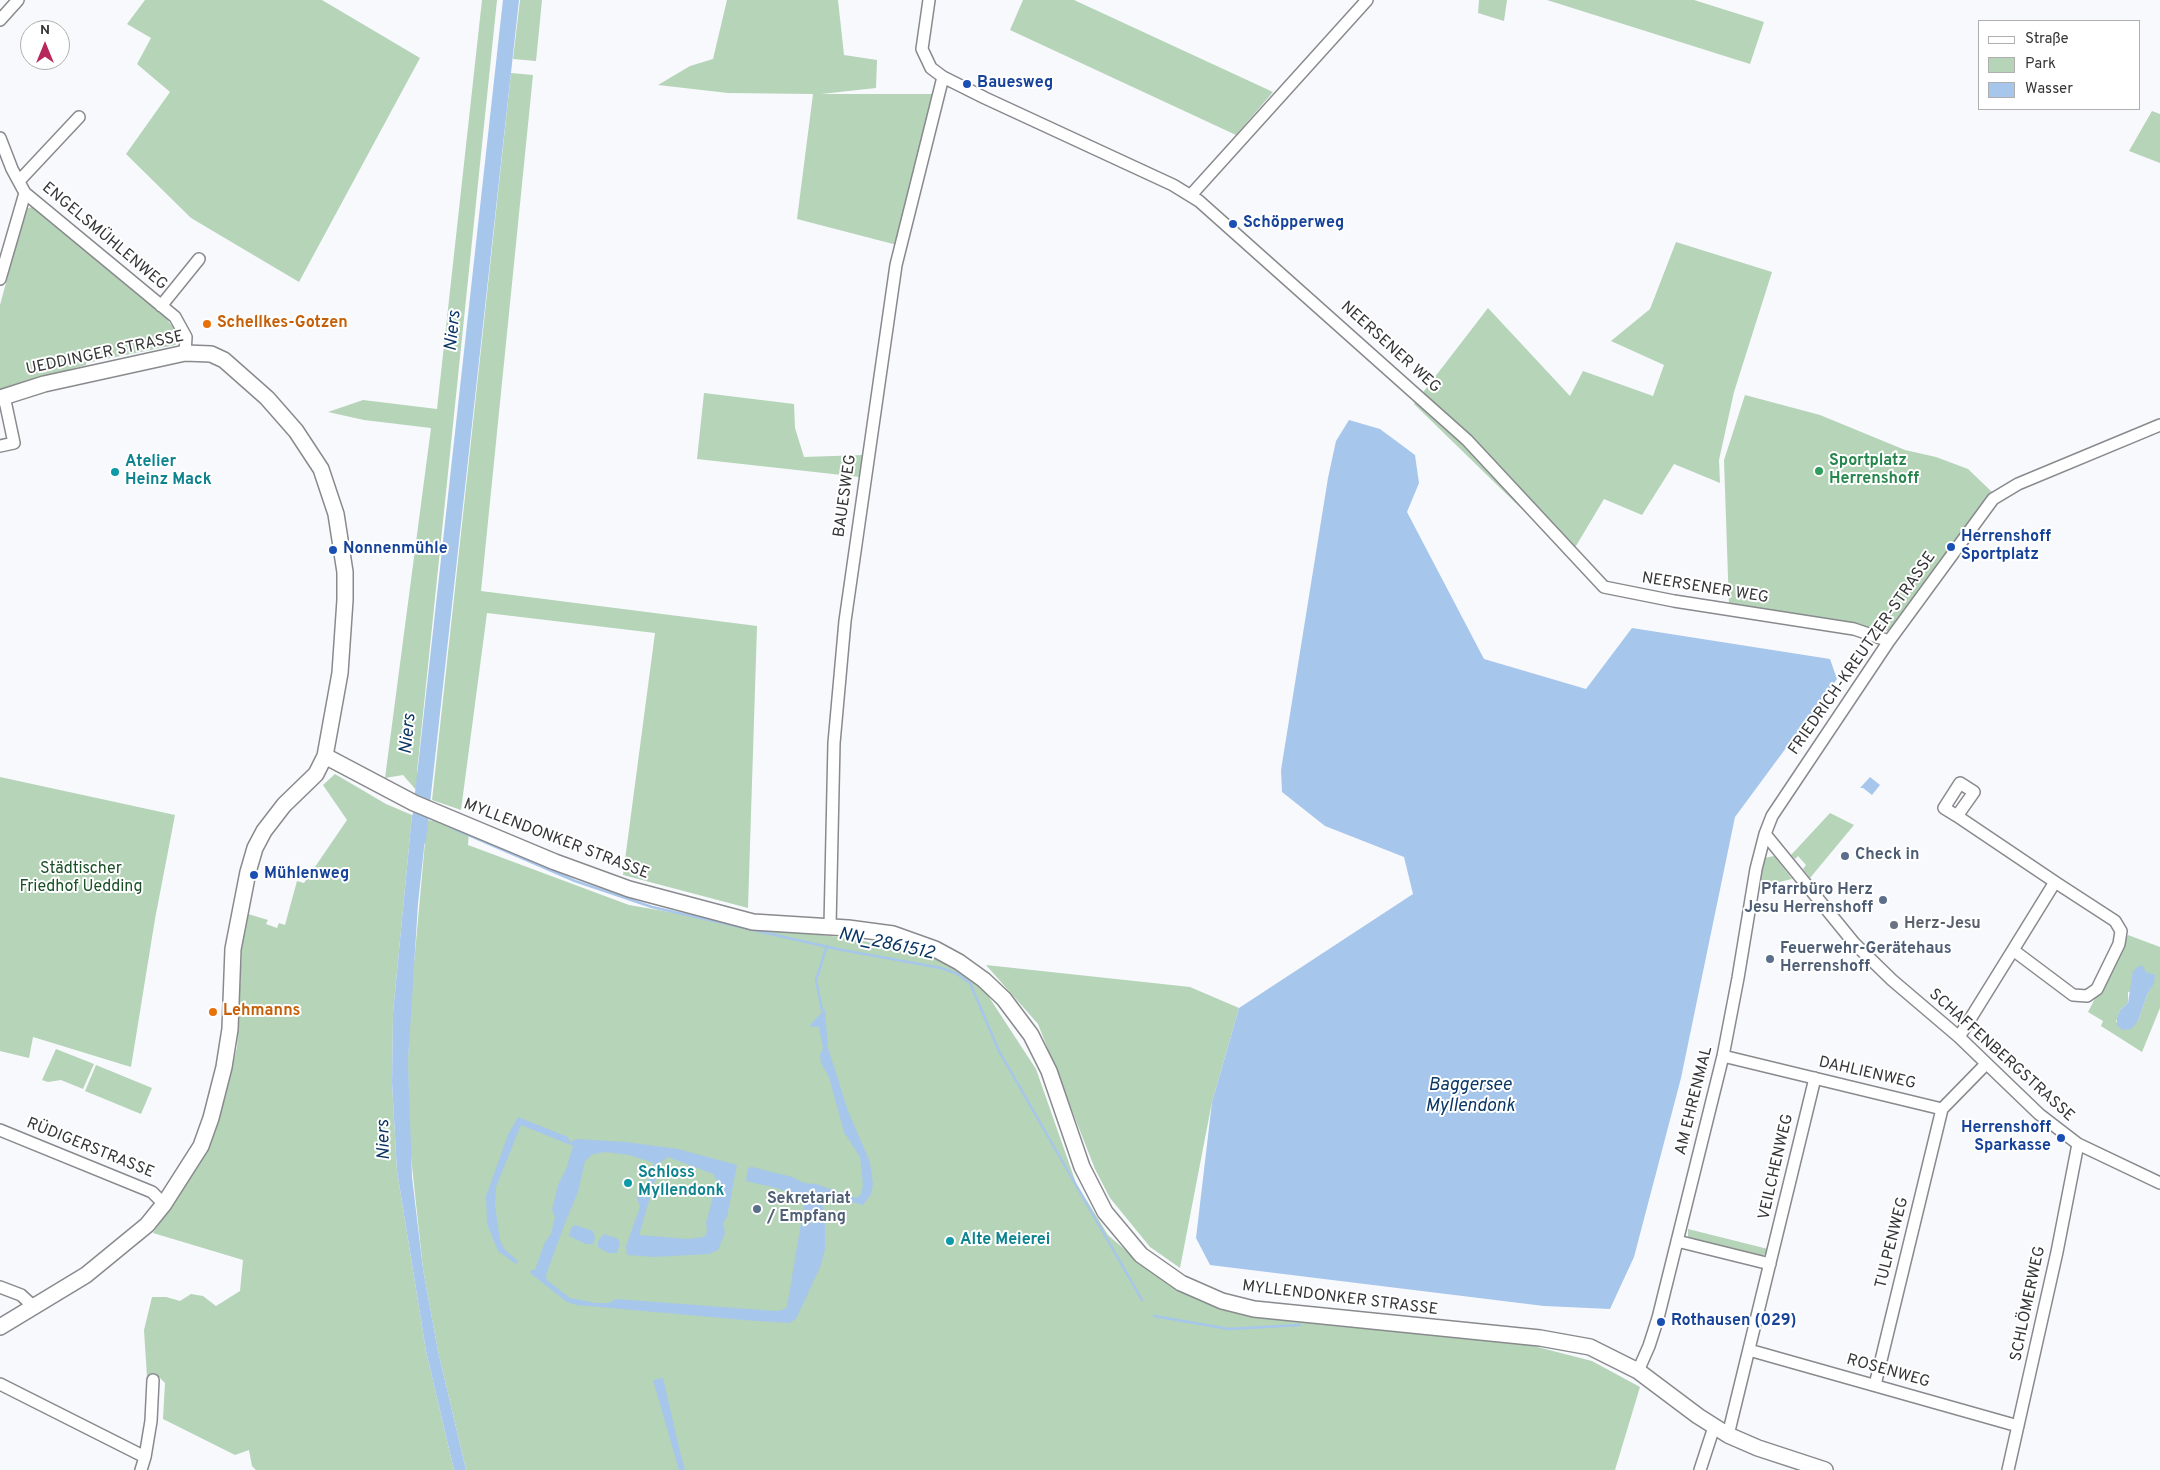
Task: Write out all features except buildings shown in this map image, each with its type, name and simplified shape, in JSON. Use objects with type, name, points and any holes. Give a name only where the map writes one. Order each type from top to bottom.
[{"type":"street","points":[[0,20],[18,0]]},
{"type":"street","name":"NEERSENER WEG","points":[[928,0],[922,49],[931,68],[943,77],[1191,195],[1258,252],[1467,440],[1604,587],[1854,629],[1889,640]]},
{"type":"street","points":[[1191,195],[1367,0]]},
{"type":"street","name":"BAUESWEG","points":[[830,926],[834,743],[845,621],[896,265],[943,77]]},
{"type":"street","name":"ENGELSMÜHLENWEG","points":[[19,182],[79,116]]},
{"type":"street","name":"ENGELSMÜHLENWEG","points":[[0,138],[25,193],[175,317],[186,336],[185,353]]},
{"type":"street","name":"ENGELSMÜHLENWEG","points":[[0,279],[25,193]]},
{"type":"street","name":"ENGELSMÜHLENWEG","points":[[161,306],[199,259]]},
{"type":"street","name":"UEDDINGER STRASSE","points":[[0,446],[14,443],[2,397],[44,384],[185,353],[202,352],[218,356],[267,398],[296,431],[321,469],[336,514],[345,572],[344,635],[325,756]]},
{"type":"street","name":"FRIEDRICH-KREUTZER-STRASSE","points":[[1765,834],[1776,810],[1889,640],[1977,519],[1998,494],[2160,426]]},
{"type":"street","points":[[0,1327],[86,1275],[147,1225],[164,1204],[201,1146],[211,1118],[224,1067],[230,1029],[232,959],[239,909],[255,848],[264,831],[284,805],[316,774],[325,756]]},
{"type":"street","name":"MYLLENDONKER STRASSE","points":[[325,756],[414,803],[564,866],[648,895],[753,922],[830,926],[893,934],[935,949],[971,970],[1004,999],[1031,1035],[1044,1060],[1082,1167],[1100,1205],[1122,1235],[1141,1255],[1181,1284],[1222,1301],[1254,1308],[1574,1343],[1606,1353],[1638,1370],[1714,1427],[1728,1435],[1758,1448],[1825,1470]]},
{"type":"street","points":[[1957,816],[2115,921],[2120,927],[2119,944],[2097,989],[2087,996],[2073,995],[2013,950]]},
{"type":"street","name":"SCHAFFENBERGSTRASSE","points":[[1765,834],[1850,938],[1892,980],[1959,1037],[2039,1114],[2078,1144],[2160,1183]]},
{"type":"street","name":"AM EHRENMAL","points":[[1638,1370],[1653,1336],[1723,1056],[1737,987],[1750,898],[1765,834]]},
{"type":"street","points":[[1959,1037],[2055,882]]},
{"type":"street","name":"DAHLIENWEG","points":[[1723,1056],[1942,1109]]},
{"type":"street","points":[[1942,1109],[1986,1064]]},
{"type":"street","name":"VEILCHENWEG","points":[[1728,1435],[1815,1078]]},
{"type":"street","name":"TULPENWEG","points":[[1875,1385],[1942,1109]]},
{"type":"street","name":"RÜDIGERSTRASSE","points":[[0,1130],[152,1192],[164,1204]]},
{"type":"street","name":"SCHLÖMERWEG","points":[[2008,1470],[2057,1252],[2078,1144]]},
{"type":"street","points":[[1677,1240],[1770,1264]]},
{"type":"street","points":[[0,1287],[21,1295],[34,1307]]},
{"type":"street","name":"ROSENWEG","points":[[1748,1350],[2018,1426]]},
{"type":"street","points":[[141,1470],[151,1421],[153,1380]]},
{"type":"street","points":[[0,1384],[145,1457]]},
{"type":"street","points":[[1700,1470],[1714,1427]]},
{"type":"green space","points":[[145,0],[322,0],[420,58],[299,282],[191,218],[126,154],[170,92],[137,64],[151,38],[127,24]]},
{"type":"green space","points":[[482,0],[497,0],[417,772],[421,782],[417,791],[403,775],[385,778],[431,428],[364,420],[328,412],[363,400],[437,409]]},
{"type":"green space","points":[[520,0],[542,0],[536,61],[513,59]]},
{"type":"green space","points":[[727,0],[838,0],[844,55],[877,60],[876,88],[821,94],[934,94],[897,245],[797,219],[813,94],[728,93],[658,85],[690,66],[713,59]]},
{"type":"green space","points":[[1023,0],[1074,0],[1273,92],[1236,135],[1010,30]]},
{"type":"green space","points":[[1479,0],[1507,0],[1504,21],[1478,13]]},
{"type":"green space","points":[[1547,0],[1694,0],[1764,22],[1750,64]]},
{"type":"green space","points":[[511,73],[533,75],[481,591],[757,626],[748,908],[623,875],[655,633],[487,613],[461,810],[432,800]]},
{"type":"green space","points":[[2152,111],[2160,114],[2160,163],[2129,151]]},
{"type":"green space","points":[[34,206],[166,318],[178,334],[179,341],[175,345],[86,363],[86,365],[0,389],[0,305],[26,209]]},
{"type":"green space","points":[[1676,242],[1772,272],[1734,392],[1719,460],[1720,483],[1674,464],[1642,515],[1604,499],[1570,556],[1414,404],[1488,308],[1570,396],[1583,371],[1653,396],[1664,365],[1611,341],[1650,309]]},
{"type":"green space","points":[[704,393],[794,404],[795,428],[804,457],[863,455],[860,477],[697,459]]},
{"type":"green space","points":[[1745,395],[1820,415],[1905,450],[1936,457],[1968,469],[1992,492],[1892,630],[1881,632],[1729,606],[1724,460]]},
{"type":"green space","points":[[335,774],[386,804],[412,815],[393,1013],[392,1083],[397,1171],[426,1351],[454,1470],[256,1470],[252,1466],[249,1450],[235,1455],[163,1419],[165,1383],[160,1378],[147,1377],[144,1330],[152,1297],[166,1297],[180,1301],[191,1294],[203,1296],[216,1306],[240,1291],[243,1260],[153,1233],[202,1156],[215,1128],[226,1094],[237,1047],[242,947],[248,914],[268,920],[266,924],[277,928],[279,923],[285,925],[297,881],[304,883],[347,820],[323,785]]},
{"type":"green space","name":"Städtischer Friedhof Uedding","points":[[0,777],[175,815],[155,919],[131,1067],[33,1037],[29,1058],[0,1051]]},
{"type":"green space","points":[[1830,813],[1854,825],[1810,878],[1803,869],[1806,865],[1798,856],[1795,859],[1791,855]]},
{"type":"green space","points":[[427,820],[450,823],[469,829],[468,845],[629,905],[756,927],[855,939],[941,959],[985,991],[1036,1069],[1076,1183],[1108,1235],[1152,1273],[1202,1302],[1255,1317],[1522,1343],[1592,1361],[1640,1387],[1615,1470],[466,1470],[438,1351],[423,1269],[409,1138],[408,1061],[410,1008]]},
{"type":"green space","points":[[1774,856],[1792,879],[1758,887],[1764,858]]},
{"type":"green space","points":[[2128,935],[2160,947],[2160,1008],[2142,1052],[2101,1026],[2103,1021],[2088,1012]],"holes":[[[2151,988],[2138,1021],[2116,1022],[2120,1010],[2128,1003],[2128,992]]]},
{"type":"green space","points":[[986,965],[1190,987],[1239,1008],[1212,1102],[1180,1268],[1150,1247],[1110,1198],[1095,1169],[1038,1024]]},
{"type":"green space","points":[[56,1049],[94,1064],[83,1089],[61,1080],[48,1082],[42,1080]]},
{"type":"green space","points":[[96,1065],[152,1088],[141,1114],[85,1091]]},
{"type":"green space","points":[[1688,1229],[1768,1249],[1766,1254],[1759,1257],[1691,1240],[1688,1237]]},
{"type":"water","name":"Baggersee Myllendonk","points":[[1349,420],[1380,429],[1415,455],[1419,483],[1407,512],[1484,659],[1586,689],[1632,628],[1830,659],[1837,679],[1735,817],[1681,1078],[1634,1257],[1610,1309],[1544,1306],[1210,1265],[1196,1238],[1212,1102],[1239,1008],[1413,894],[1404,857],[1325,826],[1282,792],[1281,770],[1328,478],[1336,441]]},
{"type":"water","points":[[1870,777],[1880,785],[1872,795],[1863,788],[1860,788]]},
{"type":"water","points":[[412,815],[427,820],[418,904],[408,1061],[412,1177],[423,1269],[438,1351],[466,1470],[454,1470],[426,1351],[397,1171],[392,1083],[393,1013]]},
{"type":"water","points":[[2139,966],[2143,966],[2146,972],[2155,975],[2154,983],[2147,995],[2138,1021],[2131,1029],[2123,1030],[2117,1026],[2117,1018],[2120,1010],[2128,1003],[2133,971]]},
{"type":"water","points":[[825,1009],[828,1048],[848,1111],[870,1162],[873,1184],[871,1194],[863,1205],[820,1193],[825,1217],[825,1249],[821,1265],[796,1319],[789,1323],[744,1320],[577,1305],[567,1302],[530,1273],[531,1270],[535,1270],[545,1242],[551,1234],[555,1217],[552,1210],[558,1185],[567,1167],[573,1146],[521,1125],[496,1187],[495,1205],[500,1240],[505,1250],[518,1261],[516,1264],[498,1251],[487,1224],[486,1196],[508,1135],[518,1117],[568,1137],[570,1142],[576,1139],[626,1142],[678,1149],[737,1165],[727,1217],[723,1223],[725,1233],[718,1250],[709,1254],[654,1257],[627,1255],[626,1246],[640,1207],[637,1198],[642,1185],[646,1186],[654,1163],[629,1155],[606,1152],[593,1154],[585,1161],[578,1192],[546,1275],[547,1280],[570,1298],[596,1303],[609,1303],[616,1299],[775,1311],[783,1310],[787,1307],[805,1199],[776,1188],[746,1181],[748,1168],[752,1167],[792,1177],[804,1183],[816,1184],[856,1198],[861,1194],[863,1185],[860,1157],[844,1132],[829,1077],[821,1063],[820,1055],[823,1048],[819,1027],[811,1027],[810,1025]],"holes":[[[668,1157],[713,1174],[717,1181],[706,1223],[707,1232],[704,1237],[688,1239],[639,1235],[656,1177],[663,1173],[659,1167],[660,1163]]]},
{"type":"water","points":[[575,1225],[593,1231],[595,1238],[593,1244],[586,1244],[569,1236],[571,1228]]},
{"type":"water","points":[[604,1234],[618,1239],[620,1243],[617,1253],[608,1253],[598,1247],[598,1241]]},
{"type":"water","points":[[663,1378],[685,1470],[679,1470],[653,1380]]},
{"type":"waterway","name":"Niers","points":[[418,839],[511,0]]},
{"type":"waterway","name":"NN_2861512","points":[[420,815],[435,820]]},
{"type":"waterway","name":"NN_2861512","points":[[450,827],[575,881],[652,907],[837,949],[941,968],[956,973],[970,983],[999,1051],[1142,1300]]},
{"type":"waterway","points":[[822,1010],[816,980],[827,946]]},
{"type":"waterway","name":"NN_2861512","points":[[1154,1316],[1229,1329],[1300,1325]]},
{"type":"place","name":"Bauesweg","points":[[967,84]]},
{"type":"place","name":"Schöpperweg","points":[[1233,224]]},
{"type":"place","name":"Schellkes-Gotzen","points":[[207,324]]},
{"type":"place","name":"Sportplatz Herrenshoff","points":[[1819,471]]},
{"type":"place","name":"Atelier Heinz Mack","points":[[115,472]]},
{"type":"place","name":"Herrenshoff Sportplatz","points":[[1951,547]]},
{"type":"place","name":"Nonnenmühle","points":[[333,550]]},
{"type":"place","name":"Check in","points":[[1845,856]]},
{"type":"place","name":"Mühlenweg","points":[[254,875]]},
{"type":"place","name":"Pfarrbüro Herz Jesu Herrenshoff","points":[[1883,900]]},
{"type":"place","name":"Herz-Jesu","points":[[1894,925]]},
{"type":"place","name":"Feuerwehr-Gerätehaus Herrenshoff","points":[[1770,959]]},
{"type":"place","name":"Lehmanns","points":[[213,1012]]},
{"type":"place","name":"Herrenshoff Sparkasse","points":[[2061,1138]]},
{"type":"place","name":"Schloss Myllendonk","points":[[628,1183]]},
{"type":"place","name":"Sekretariat / Empfang","points":[[757,1209]]},
{"type":"place","name":"Alte Meierei","points":[[950,1241]]},
{"type":"place","name":"Rothausen (029)","points":[[1661,1322]]}]
